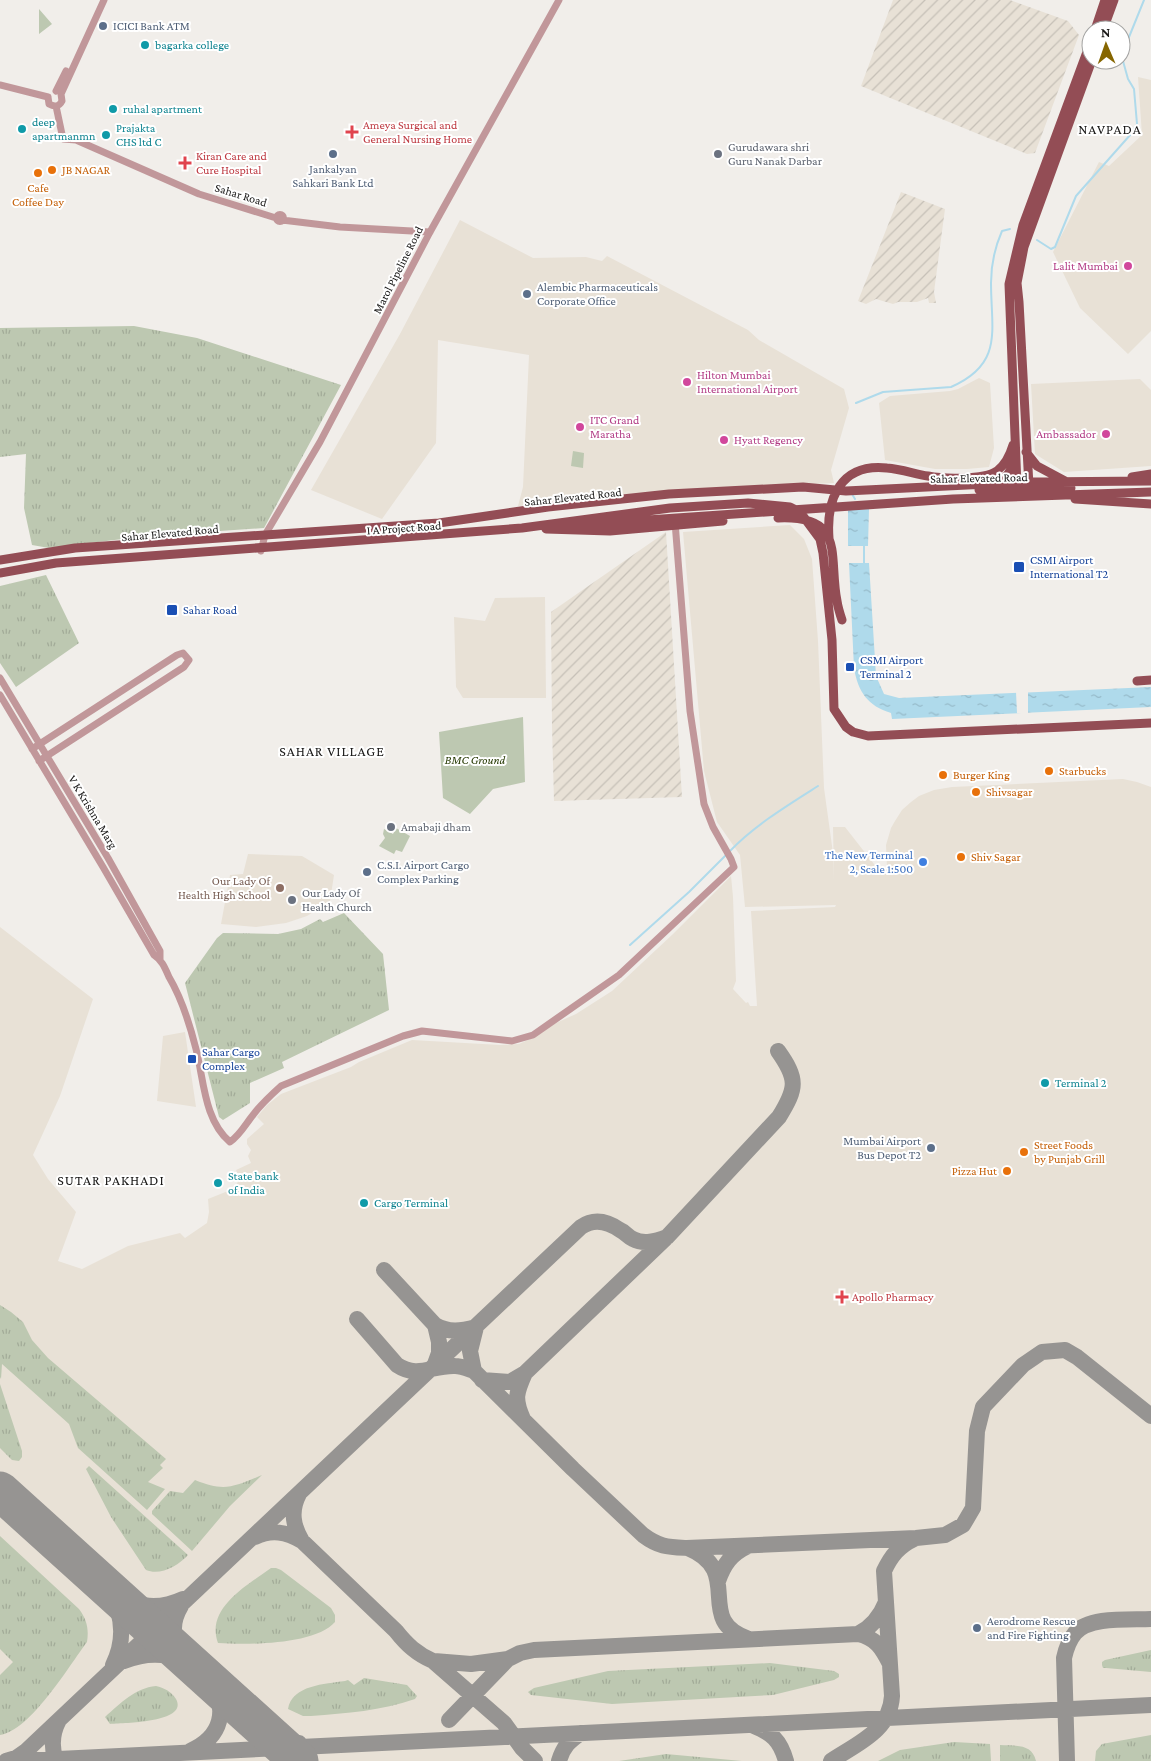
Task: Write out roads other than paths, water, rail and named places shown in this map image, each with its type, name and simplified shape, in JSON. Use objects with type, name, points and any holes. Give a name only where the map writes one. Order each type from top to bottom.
[{"type":"main road","points":[[1098,20],[1105,0]]},
{"type":"main road","points":[[1107,20],[1114,0]]},
{"type":"main road","points":[[1018,497],[1009,284],[1023,225],[1081,68]]},
{"type":"main road","points":[[1032,493],[1028,482],[1017,283],[1029,229],[1088,70]]},
{"type":"main road","points":[[832,640],[836,619],[828,521],[835,493],[840,484],[848,477],[866,469],[888,468],[931,477],[962,478],[988,475],[996,471],[1009,456],[1014,436]]},
{"type":"main road","points":[[1026,452],[1037,466],[1068,482]]},
{"type":"main road","points":[[994,484],[1009,473],[1015,459]]},
{"type":"main road","points":[[1109,482],[1151,474]]},
{"type":"main road","points":[[0,560],[75,548],[439,523],[558,506],[675,494],[803,487],[852,491],[1028,482],[1151,481]]},
{"type":"main road","name":"Sahar Elevated Road","points":[[0,564],[56,555],[556,512],[675,498],[773,492],[1032,493],[1139,484],[1151,486]]},
{"type":"main road","points":[[1032,493],[1151,492]]},
{"type":"main road","points":[[1032,493],[1082,500],[1151,504]]},
{"type":"main road","name":"I A Project Road","points":[[0,575],[56,566],[261,552],[675,518],[953,499],[1018,497],[1032,493]]},
{"type":"main road","name":"Sahar Elevated Road","points":[[0,575],[56,564],[522,528],[680,508],[748,503],[790,507],[800,512],[820,539],[824,552],[832,640],[834,709],[846,727],[853,732],[868,736],[1151,723]]},
{"type":"main road","points":[[522,528],[610,531],[750,519],[801,519],[818,525],[826,532],[832,548],[836,601],[842,620]]},
{"type":"main road","points":[[1138,681],[1151,680]]},
{"type":"street","points":[[58,93],[99,0]]},
{"type":"street","points":[[58,93],[104,0]]},
{"type":"street","name":"Marol Pipeline Road","points":[[261,552],[265,534],[320,442],[430,232],[559,0]]},
{"type":"street","points":[[0,85],[48,97]]},
{"type":"street","points":[[51,92],[58,93],[62,101],[56,106],[49,104],[48,97],[51,92]]},
{"type":"street","name":"Sahar Road","points":[[56,106],[63,139],[76,140],[198,194],[279,219],[340,227],[430,232]]},
{"type":"street","points":[[675,494],[675,518]]},
{"type":"street","name":"V K Krishna Marg","points":[[0,678],[47,756],[154,955],[160,959],[174,984],[196,1048],[212,1118],[220,1134],[230,1142],[238,1136],[254,1114],[281,1086],[403,1036],[422,1031],[512,1041],[533,1035],[618,975],[734,867],[713,828],[704,804],[690,711],[675,518]]},
{"type":"street","points":[[32,750],[178,655],[183,653],[189,660],[184,667],[39,761]]},
{"type":"street","name":"V K Krishna Marg","points":[[0,695],[32,750],[104,861]]},
{"type":"water","points":[[869,509],[868,546],[848,546],[848,510]]},
{"type":"water","points":[[849,563],[869,563],[876,676],[884,694],[899,698],[1151,687],[1151,707],[892,719],[891,713],[876,706],[865,697],[856,677]]},
{"type":"waterway","points":[[1037,240],[1051,249],[1055,247],[1076,196],[1131,134],[1137,124],[1134,89],[1128,79],[1123,61],[1127,42],[1144,0]]},
{"type":"waterway","points":[[856,403],[883,392],[951,387],[968,378],[980,368],[991,344],[991,276],[994,256],[1002,231],[1010,229]]},
{"type":"waterway","points":[[852,494],[855,499]]},
{"type":"waterway","points":[[864,543],[864,564]]},
{"type":"waterway","points":[[730,851],[761,824],[818,786]]},
{"type":"waterway","points":[[630,945],[689,892],[727,854]]},
{"type":"place","name":"ICICI Bank ATM","points":[[103,26]]},
{"type":"place","name":"bagarka college","points":[[145,45]]},
{"type":"place","name":"ruhal apartment","points":[[113,109]]},
{"type":"place","name":"deep apartmanmn","points":[[22,129]]},
{"type":"place","name":"Ameya Surgical and General Nursing Home","points":[[352,132]]},
{"type":"place","name":"Prajakta CHS ltd C","points":[[106,135]]},
{"type":"place","name":"Jankalyan Sahkari Bank Ltd","points":[[333,154]]},
{"type":"place","name":"Gurudawara shri Guru Nanak Darbar","points":[[718,154]]},
{"type":"place","name":"Kiran Care and Cure Hospital","points":[[185,163]]},
{"type":"place","name":"JB NAGAR","points":[[52,170]]},
{"type":"place","name":"Cafe Coffee Day","points":[[38,173]]},
{"type":"place","name":"Lalit Mumbai","points":[[1128,266]]},
{"type":"place","name":"Alembic Pharmaceuticals Corporate Office","points":[[527,294]]},
{"type":"place","name":"Hilton Mumbai International Airport","points":[[687,382]]},
{"type":"place","name":"ITC Grand Maratha","points":[[580,427]]},
{"type":"place","name":"Ambassador","points":[[1106,434]]},
{"type":"place","name":"Hyatt Regency","points":[[724,440]]},
{"type":"place","name":"CSMI Airport International T2","points":[[1019,567]]},
{"type":"place","name":"Sahar Road","points":[[172,610]]},
{"type":"place","name":"CSMI Airport Terminal 2","points":[[850,667]]},
{"type":"place","name":"Starbucks","points":[[1049,771]]},
{"type":"place","name":"Burger King","points":[[943,775]]},
{"type":"place","name":"Shivsagar","points":[[976,792]]},
{"type":"place","name":"Amabaji dham","points":[[391,827]]},
{"type":"place","name":"Shiv Sagar","points":[[961,857]]},
{"type":"place","name":"The New Terminal 2, Scale 1:500","points":[[923,862]]},
{"type":"place","name":"C.S.I. Airport Cargo Complex Parking","points":[[367,872]]},
{"type":"place","name":"Our Lady Of Health High School","points":[[280,888]]},
{"type":"place","name":"Our Lady Of Health Church","points":[[292,900]]},
{"type":"place","name":"Sahar Cargo Complex","points":[[192,1059]]},
{"type":"place","name":"Terminal 2","points":[[1045,1083]]},
{"type":"place","name":"Mumbai Airport Bus Depot T2","points":[[931,1148]]},
{"type":"place","name":"Street Foods by Punjab Grill","points":[[1024,1152]]},
{"type":"place","name":"Pizza Hut","points":[[1007,1171]]},
{"type":"place","name":"State bank of India","points":[[218,1183]]},
{"type":"place","name":"Cargo Terminal","points":[[364,1203]]},
{"type":"place","name":"Apollo Pharmacy","points":[[842,1297]]},
{"type":"place","name":"Aerodrome Rescue and Fire Fighting","points":[[977,1628]]},
{"type":"district","name":"NAVPADA","points":[[1110,129]]},
{"type":"district","name":"SAHAR VILLAGE","points":[[332,751]]},
{"type":"district","name":"SUTAR PAKHADI","points":[[111,1180]]},
{"type":"park label","name":"BMC Ground","points":[[475,760]]}]
